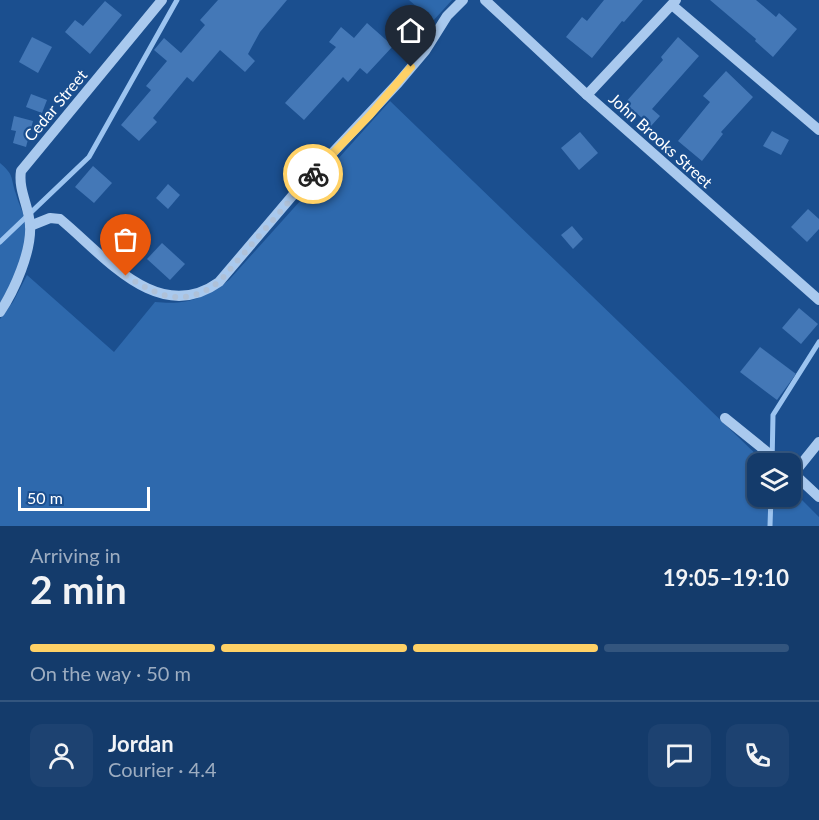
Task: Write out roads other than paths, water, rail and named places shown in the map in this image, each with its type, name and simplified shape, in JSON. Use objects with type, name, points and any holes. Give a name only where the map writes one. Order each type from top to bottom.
[{"type":"street","name":"Cedar Street","points":[[0,312],[15,287],[30,226],[20,187],[21,171],[162,0]]},
{"type":"street","points":[[30,226],[50,218],[60,219],[126,276],[153,293],[171,297],[189,296],[206,291],[219,282],[294,195],[398,83],[424,51],[447,16],[463,0]]},
{"type":"street","name":"John Brooks Street","points":[[485,0],[587,95],[819,300]]},
{"type":"street","points":[[587,95],[674,2],[819,130]]},
{"type":"street","points":[[726,418],[769,453]]},
{"type":"street","points":[[801,462],[819,442]]},
{"type":"street","points":[[801,480],[819,497]]},
{"type":"waterway","points":[[0,242],[89,157],[177,0]]},
{"type":"waterway","points":[[772,453],[773,415],[819,342]]},
{"type":"waterway","points":[[770,526],[771,507]]}]
